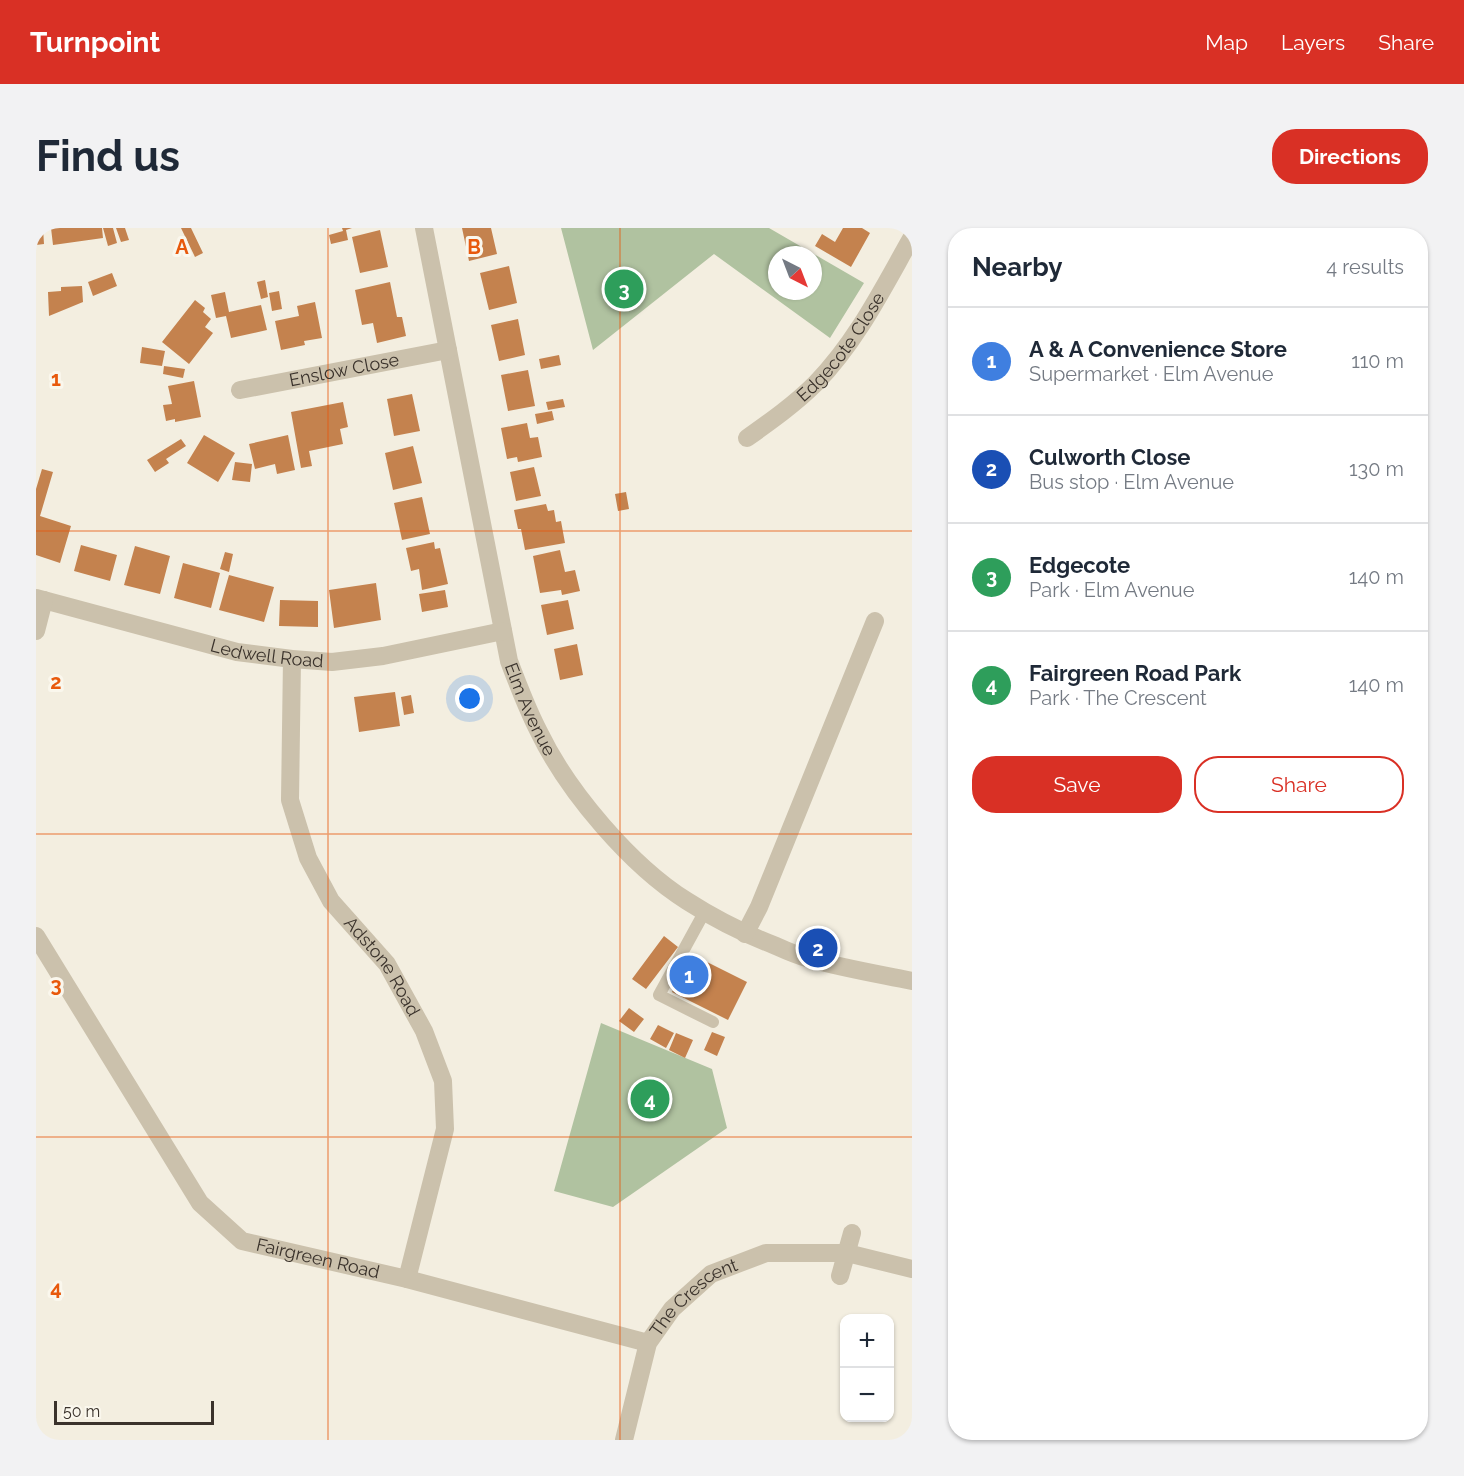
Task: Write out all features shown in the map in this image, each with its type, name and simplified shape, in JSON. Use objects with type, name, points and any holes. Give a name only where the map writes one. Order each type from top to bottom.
[{"type":"street","name":"Elm Avenue","points":[[424,228],[509,661],[539,734],[562,771],[588,807],[620,844],[686,901],[745,934],[808,959],[911,988]]},
{"type":"street","name":"Edgecote Close","points":[[747,438],[788,408],[815,384],[841,355],[856,334],[912,237]]},
{"type":"street","name":"Enslow Close","points":[[240,390],[448,350]]},
{"type":"street","name":"Ledwell Road","points":[[40,599],[237,652],[332,662],[383,656],[503,631]]},
{"type":"street","points":[[36,631],[40,599]]},
{"type":"street","points":[[745,934],[759,907],[875,621]]},
{"type":"street","name":"Adstone Road","points":[[292,659],[290,800],[308,858],[332,901],[387,964],[424,1031],[444,1082],[446,1130],[406,1278]]},
{"type":"street","name":"Fairgreen Road","points":[[36,936],[200,1203],[242,1241],[406,1278],[648,1343]]},
{"type":"street","points":[[840,1276],[852,1233]]},
{"type":"street","name":"The Crescent","points":[[624,1440],[648,1343],[672,1309],[711,1274],[766,1253],[847,1253],[912,1269]]},
{"type":"lane","points":[[705,911],[660,995],[713,1022]]},
{"type":"green space","points":[[561,228],[769,228],[800,246],[768,246],[768,293],[714,254],[593,350]]},
{"type":"green space","points":[[822,259],[864,283],[830,338],[778,300],[822,300]]},
{"type":"green space","points":[[601,1023],[712,1069],[727,1128],[613,1207],[554,1191]]},
{"type":"building","points":[[36,228],[43,228],[44,244],[36,245]]},
{"type":"building","points":[[51,228],[102,228],[103,238],[53,245]]},
{"type":"building","points":[[103,228],[113,228],[117,243],[108,246]]},
{"type":"building","points":[[116,228],[125,228],[129,240],[121,242]]},
{"type":"building","points":[[181,228],[191,228],[203,253],[195,257]]},
{"type":"building","points":[[342,228],[352,228],[346,230],[348,240],[331,244],[329,235],[343,231]]},
{"type":"building","points":[[462,228],[491,228],[497,254],[469,261]]},
{"type":"building","points":[[843,228],[862,228],[870,233],[851,267],[822,250],[822,246],[815,246],[822,234],[835,242]]},
{"type":"building","points":[[380,230],[388,267],[360,273],[352,237]]},
{"type":"building","points":[[509,266],[517,303],[489,310],[480,273]]},
{"type":"building","points":[[112,273],[117,286],[93,296],[88,282]]},
{"type":"building","points":[[265,280],[268,297],[261,299],[257,282]]},
{"type":"building","points":[[390,282],[397,317],[402,317],[406,336],[377,343],[373,323],[362,325],[355,290]]},
{"type":"building","points":[[82,286],[83,302],[49,316],[48,292],[61,291],[61,287]]},
{"type":"building","points":[[279,291],[282,309],[272,311],[269,293]]},
{"type":"building","points":[[225,292],[229,312],[261,305],[267,330],[231,338],[226,316],[216,318],[211,295]]},
{"type":"building","points":[[195,300],[205,308],[203,312],[211,319],[205,327],[213,333],[189,364],[162,342]]},
{"type":"building","points":[[315,302],[322,338],[304,341],[305,345],[281,350],[275,321],[299,316],[297,306]]},
{"type":"building","points":[[518,319],[525,355],[499,361],[491,325]]},
{"type":"building","points":[[142,347],[165,351],[162,366],[140,363]]},
{"type":"building","points":[[559,355],[561,365],[541,369],[539,359]]},
{"type":"building","points":[[164,366],[185,369],[183,378],[163,374]]},
{"type":"building","points":[[528,370],[535,406],[508,411],[501,375]]},
{"type":"building","points":[[194,381],[201,417],[175,422],[175,419],[166,421],[163,405],[172,404],[168,386]]},
{"type":"building","points":[[412,394],[420,431],[394,436],[387,399]]},
{"type":"building","points":[[563,399],[565,407],[548,410],[546,402]]},
{"type":"building","points":[[343,402],[348,427],[340,429],[343,444],[309,451],[312,466],[301,468],[291,412]]},
{"type":"building","points":[[552,411],[554,420],[537,424],[535,414]]},
{"type":"building","points":[[527,423],[530,438],[538,437],[542,457],[518,462],[517,457],[507,459],[501,428]]},
{"type":"building","points":[[204,435],[235,453],[218,482],[187,463]]},
{"type":"building","points":[[288,435],[295,470],[277,474],[275,464],[255,469],[249,444]]},
{"type":"building","points":[[181,439],[186,446],[166,459],[169,463],[155,472],[147,460]]},
{"type":"building","points":[[413,446],[422,483],[393,490],[385,453]]},
{"type":"building","points":[[235,462],[252,464],[250,482],[232,480]]},
{"type":"building","points":[[534,467],[541,496],[516,501],[510,472]]},
{"type":"building","points":[[42,469],[53,472],[40,516],[71,526],[60,563],[36,555],[36,489]]},
{"type":"building","points":[[626,492],[629,509],[618,511],[615,494]]},
{"type":"building","points":[[422,497],[430,534],[402,540],[394,503]]},
{"type":"building","points":[[546,504],[548,511],[554,510],[556,522],[561,521],[565,543],[525,550],[514,510]]},
{"type":"building","points":[[434,542],[435,549],[440,548],[448,584],[422,590],[419,569],[411,571],[406,548]]},
{"type":"building","points":[[81,545],[117,555],[110,581],[74,571]]},
{"type":"building","points":[[135,546],[170,556],[160,594],[124,585]]},
{"type":"building","points":[[560,550],[565,572],[575,570],[580,591],[562,595],[561,590],[540,593],[533,556]]},
{"type":"building","points":[[225,552],[233,554],[229,572],[220,569]]},
{"type":"building","points":[[183,563],[220,573],[211,608],[174,598]]},
{"type":"building","points":[[229,575],[274,587],[264,622],[219,610]]},
{"type":"building","points":[[376,583],[381,620],[334,628],[329,590]]},
{"type":"building","points":[[445,590],[448,607],[422,612],[419,594]]},
{"type":"building","points":[[280,600],[318,601],[318,627],[279,626]]},
{"type":"building","points":[[568,600],[574,629],[547,635],[541,605]]},
{"type":"building","points":[[577,644],[583,675],[560,680],[554,649]]},
{"type":"building","points":[[395,692],[400,726],[359,732],[354,697]]},
{"type":"building","points":[[411,695],[414,713],[404,715],[401,697]]},
{"type":"building","points":[[664,936],[678,947],[646,989],[632,979]]},
{"type":"building","points":[[691,954],[747,982],[728,1020],[672,992]]},
{"type":"building","points":[[629,1008],[644,1019],[634,1032],[619,1021]]},
{"type":"building","points":[[658,1025],[674,1033],[666,1048],[650,1039]]},
{"type":"building","points":[[712,1032],[725,1037],[717,1056],[704,1050]]},
{"type":"building","points":[[676,1033],[693,1040],[685,1058],[669,1050]]},
{"type":"place","name":"Edgecote","points":[[624,289]]},
{"type":"place","name":"Culworth Close","points":[[818,948]]},
{"type":"place","name":"A & A Convenience Store","points":[[689,975]]},
{"type":"place","name":"Fairgreen Road Park","points":[[650,1099]]}]
